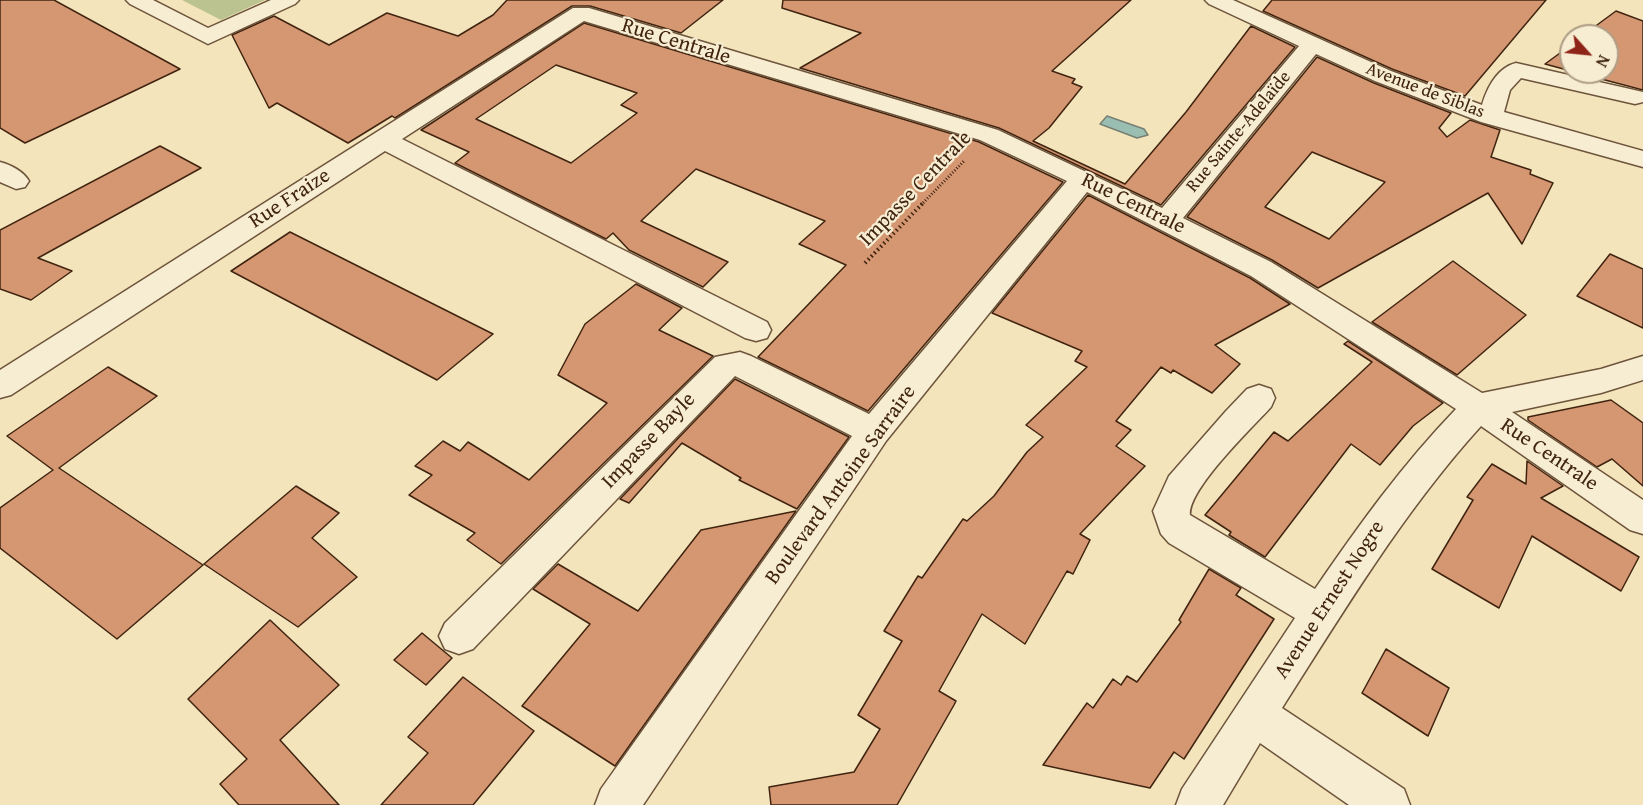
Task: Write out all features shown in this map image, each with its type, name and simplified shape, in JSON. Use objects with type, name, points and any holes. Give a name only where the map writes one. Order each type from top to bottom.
[{"type":"street","points":[[137,0],[208,38],[288,0]]},
{"type":"street","name":"Avenue de Siblas","points":[[1218,0],[1393,80],[1490,117],[1643,159]]},
{"type":"street","name":"Rue Centrale","points":[[579,7],[989,135],[1167,220],[1261,269],[1490,415]]},
{"type":"street","name":"Rue Fraize","points":[[0,386],[382,139],[579,7]]},
{"type":"street","name":"Rue Sainte-Adelaïde","points":[[1167,220],[1312,44]]},
{"type":"street","points":[[1490,117],[1499,88],[1516,70],[1635,98]]},
{"type":"street","points":[[382,139],[756,330]]},
{"type":"street","name":"Boulevard Antoine Sarraire","points":[[617,805],[874,432],[1083,179]]},
{"type":"street","name":"Impasse Bayle","points":[[459,636],[726,365],[740,364],[874,432]]},
{"type":"street","points":[[1638,527],[1514,456],[1490,415],[1643,368]]},
{"type":"street","points":[[1259,398],[1182,484],[1172,503],[1172,519],[1177,528],[1189,536],[1322,613]]},
{"type":"street","name":"Avenue Ernest Nogre","points":[[1198,805],[1254,714],[1402,492],[1490,415]]},
{"type":"street","points":[[1254,714],[1388,805]]},
{"type":"path","name":"Impasse Centrale","points":[[865,263],[989,135]]},
{"type":"green space","points":[[182,0],[265,0],[221,20]]},
{"type":"water","points":[[1107,116],[1144,129],[1148,135],[1137,138],[1100,124]]},
{"type":"building","points":[[0,0],[54,0],[180,69],[25,143],[0,128]]},
{"type":"building","points":[[507,0],[723,0],[681,33],[590,6],[572,6],[395,118],[392,116],[348,143],[277,103],[269,108],[232,35],[274,16],[329,45],[387,13],[458,36],[493,15]]},
{"type":"building","points":[[783,0],[1131,0],[1052,71],[1075,79],[1072,83],[1082,87],[1049,128],[1033,141],[1125,184],[1186,112],[1251,26],[1295,47],[1161,205],[999,128],[800,68],[861,33],[782,8]]},
{"type":"building","points":[[1272,0],[1546,0],[1465,96],[1392,69],[1263,11]]},
{"type":"building","points":[[1616,11],[1643,21],[1643,90],[1619,84],[1619,24],[1598,24]]},
{"type":"building","points":[[584,23],[979,142],[1063,182],[868,411],[758,357],[846,265],[799,244],[825,221],[696,169],[641,221],[728,262],[703,287],[629,250],[613,233],[606,239],[455,163],[469,152],[421,130]],"holes":[[[556,65],[637,93],[621,105],[637,113],[571,163],[476,119]]]},
{"type":"building","points":[[1559,54],[1559,68],[1545,64]]},
{"type":"building","points":[[1317,57],[1374,83],[1451,113],[1439,128],[1447,137],[1470,120],[1500,130],[1491,157],[1531,170],[1530,174],[1553,183],[1522,244],[1488,193],[1318,288],[1272,260],[1187,217]],"holes":[[[1312,152],[1385,182],[1329,239],[1265,207]]]},
{"type":"building","points":[[160,146],[201,168],[38,258],[72,271],[31,300],[0,289],[0,230]]},
{"type":"building","points":[[1088,195],[1250,278],[1290,304],[1215,345],[1240,364],[1212,393],[1173,370],[1171,373],[1161,367],[1116,421],[1131,430],[1116,446],[1145,466],[1080,534],[1090,540],[1073,574],[1067,571],[1025,644],[982,614],[939,691],[956,701],[897,805],[771,805],[769,787],[854,772],[880,729],[858,715],[902,641],[884,631],[918,576],[922,578],[963,519],[967,521],[994,496],[1027,452],[1043,437],[1026,425],[1087,367],[1075,361],[1082,351],[992,313]]},
{"type":"building","points":[[290,232],[493,334],[437,380],[231,271]]},
{"type":"building","points":[[1610,254],[1643,269],[1643,328],[1577,296]]},
{"type":"building","points":[[1453,261],[1526,315],[1457,375],[1372,322]]},
{"type":"building","points":[[636,284],[682,308],[659,330],[713,356],[501,564],[467,540],[475,533],[409,495],[432,475],[415,466],[443,441],[460,451],[468,442],[529,480],[607,403],[558,375],[585,324]]},
{"type":"building","points":[[1348,341],[1443,403],[1413,426],[1380,465],[1351,444],[1265,557],[1229,535],[1231,532],[1205,515],[1274,432],[1288,441],[1372,362],[1344,344]]},
{"type":"building","points":[[108,367],[157,396],[59,468],[203,565],[117,639],[0,548],[0,508],[53,470],[7,436]]},
{"type":"building","points":[[735,379],[849,437],[797,509],[739,480],[741,478],[682,443],[629,503],[620,499]]},
{"type":"building","points":[[1611,400],[1643,423],[1643,486],[1612,459],[1597,467],[1528,420],[1528,417]]},
{"type":"building","points":[[1527,461],[1563,486],[1541,498],[1639,557],[1621,591],[1532,536],[1499,608],[1432,569],[1473,500],[1467,497],[1492,464],[1526,484]]},
{"type":"building","points":[[296,486],[339,513],[312,538],[357,577],[298,627],[204,564]]},
{"type":"building","points":[[796,511],[615,766],[522,706],[590,624],[533,589],[558,564],[638,611],[701,530]]},
{"type":"building","points":[[1209,569],[1241,588],[1236,595],[1274,619],[1184,759],[1174,752],[1150,788],[1043,765],[1087,703],[1093,708],[1113,679],[1121,685],[1127,676],[1137,682],[1181,622],[1179,620]]},
{"type":"building","points":[[270,620],[339,685],[280,740],[339,805],[239,805],[220,784],[247,759],[188,699]]},
{"type":"building","points":[[422,633],[452,658],[426,685],[394,660]]},
{"type":"building","points":[[1386,649],[1449,688],[1428,736],[1362,693]]},
{"type":"building","points":[[463,677],[534,731],[473,805],[381,805],[428,753],[408,737]]}]
